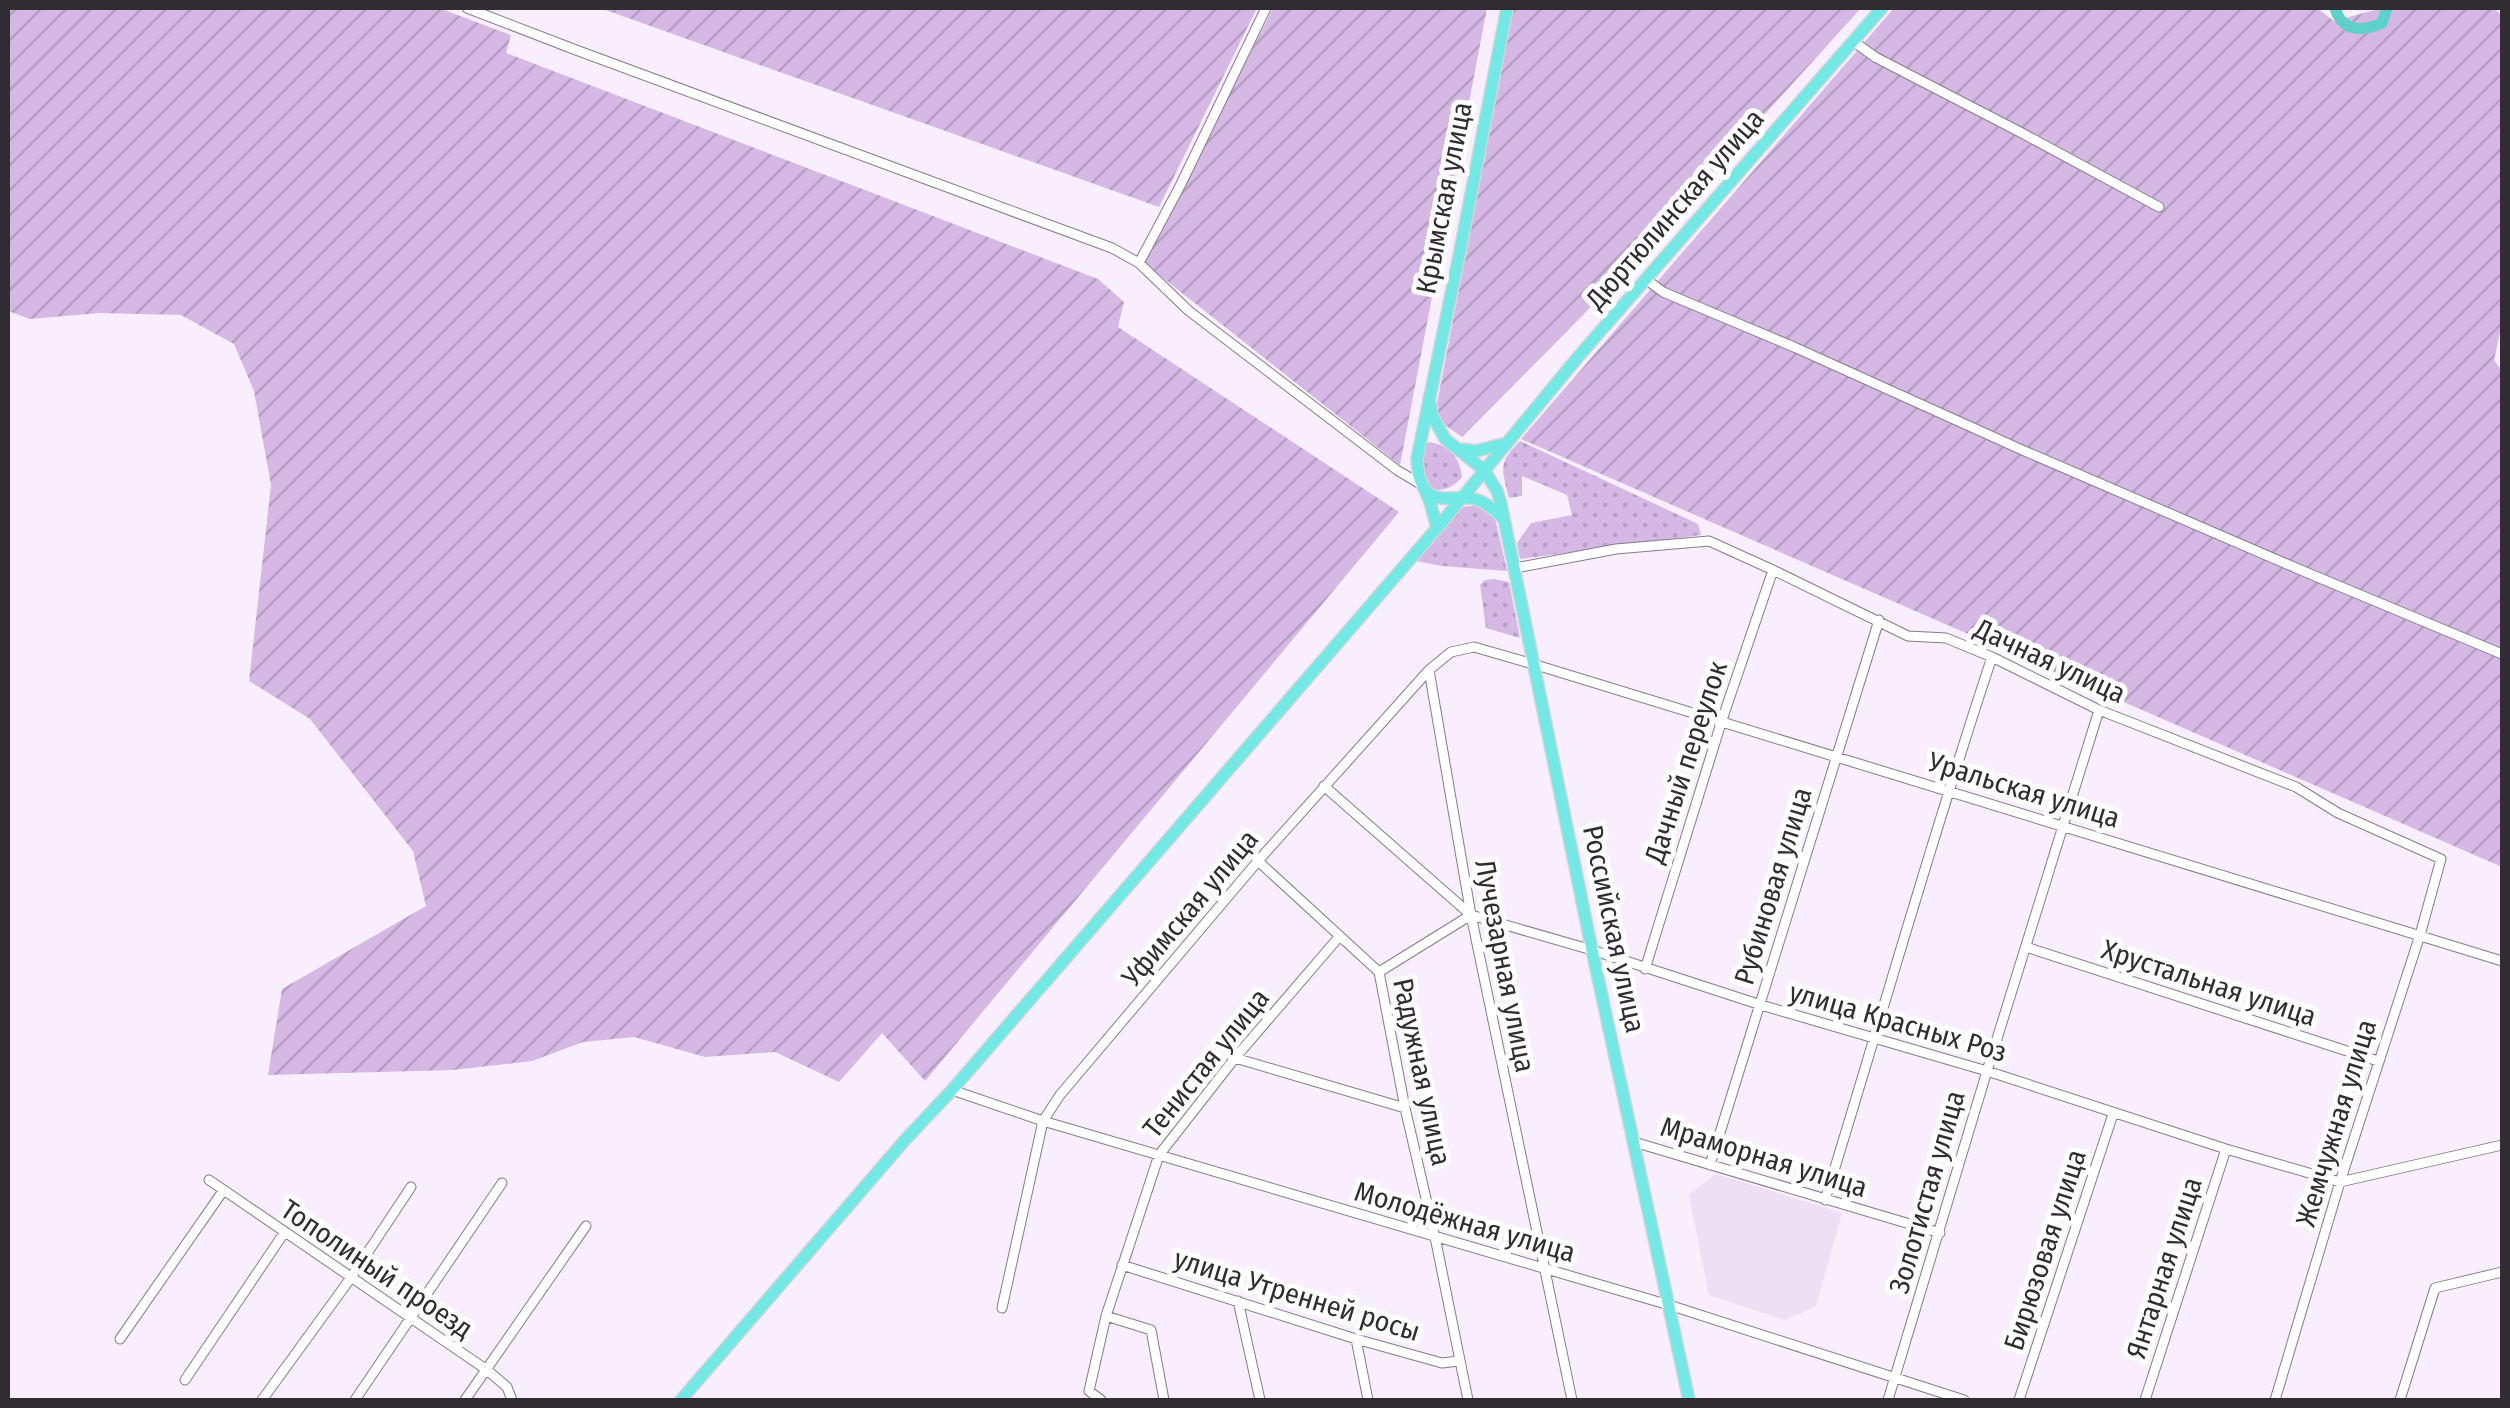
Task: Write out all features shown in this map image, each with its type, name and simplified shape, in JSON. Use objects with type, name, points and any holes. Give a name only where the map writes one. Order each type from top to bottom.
[{"type":"main road","name":"Крымская улица","points":[[1418,455],[1507,8]]},
{"type":"main road","name":"Дюртюлинская улица","points":[[1470,486],[1882,8]]},
{"type":"main road","points":[[1429,398],[1432,415],[1445,439]]},
{"type":"main road","points":[[1437,528],[1416,468],[1423,441],[1436,436],[1445,439],[1484,470]]},
{"type":"main road","points":[[1458,449],[1476,451],[1506,444]]},
{"type":"main road","points":[[1501,504],[1496,473],[1498,456],[1506,444]]},
{"type":"main road","points":[[688,1398],[904,1140],[952,1090],[1437,528],[1470,486],[1458,449]]},
{"type":"main road","name":"Российская улица","points":[[1484,470],[1501,504],[1592,950],[1690,1400]]},
{"type":"main road","points":[[1424,488],[1442,500],[1482,501],[1504,518]]},
{"type":"street","points":[[467,8],[1112,248],[1140,263],[1189,311],[1424,488]]},
{"type":"street","points":[[1140,263],[1266,8]]},
{"type":"street","points":[[1853,41],[1875,57],[2159,207]]},
{"type":"street","points":[[1647,280],[1663,292],[2020,449],[2502,654]]},
{"type":"street","points":[[1396,470],[1418,455]]},
{"type":"street","name":"Дачная улица","points":[[1514,568],[1616,549],[1709,542],[1908,636],[1946,638],[2098,710],[2296,786],[2338,813],[2441,860]]},
{"type":"street","name":"Дачный переулок","points":[[1644,968],[1773,570]]},
{"type":"street","name":"Рубиновая улица","points":[[1710,1165],[1879,620]]},
{"type":"street","name":"Уфимская улица","points":[[1002,1308],[1043,1122],[1060,1095],[1258,861],[1429,670],[1451,652],[1474,647],[1533,664]]},
{"type":"street","points":[[1825,1200],[1992,657]]},
{"type":"street","name":"Уральская улица","points":[[1533,664],[2502,961]]},
{"type":"street","name":"Лучезарная улица","points":[[1429,670],[1471,915],[1572,1400]]},
{"type":"street","name":"Золотистая улица","points":[[1888,1400],[2098,710]]},
{"type":"street","name":"улица Красных Роз","points":[[1324,786],[1471,915],[1987,1070],[2226,1149],[2340,1182],[2502,1145]]},
{"type":"street","name":"Жемчужная улица","points":[[2275,1400],[2441,860]]},
{"type":"street","name":"Радужная улица","points":[[1258,861],[1379,972],[1468,1400]]},
{"type":"street","points":[[1379,972],[1471,915]]},
{"type":"street","name":"Тенистая улица","points":[[1102,1400],[1090,1390],[1106,1316],[1159,1155],[1235,1058],[1339,937]]},
{"type":"street","name":"Хрустальная улица","points":[[2026,947],[2378,1062]]},
{"type":"street","points":[[1235,1058],[1405,1108]]},
{"type":"street","name":"Молодёжная улица","points":[[952,1090],[1043,1122],[1668,1306],[1964,1400]]},
{"type":"street","name":"Бирюзовая улица","points":[[2020,1400],[2113,1114]]},
{"type":"street","name":"Мраморная улица","points":[[1634,1142],[1940,1233]]},
{"type":"street","name":"Янтарная улица","points":[[2146,1400],[2226,1149]]},
{"type":"street","name":"Тополиный проезд","points":[[209,1180],[487,1370],[507,1387],[512,1400]]},
{"type":"street","points":[[354,1400],[502,1183]]},
{"type":"street","points":[[262,1400],[411,1187]]},
{"type":"street","points":[[120,1339],[223,1191]]},
{"type":"street","points":[[465,1400],[586,1226]]},
{"type":"street","points":[[184,1380],[284,1233]]},
{"type":"street","name":"улица Утренней росы","points":[[1122,1265],[1356,1339],[1442,1363],[1460,1360]]},
{"type":"street","points":[[2400,1400],[2435,1288],[2502,1272]]},
{"type":"street","points":[[1238,1300],[1260,1400]]},
{"type":"street","points":[[1106,1316],[1151,1330],[1164,1400]]},
{"type":"street","points":[[1356,1339],[1368,1400]]},
{"type":"shaded area","points":[[8,8],[439,8],[511,35],[506,53],[1098,279],[1124,302],[1118,327],[1399,512],[925,1081],[882,1033],[839,1082],[775,1052],[705,1057],[634,1037],[583,1042],[532,1061],[453,1070],[268,1075],[282,989],[426,906],[413,851],[310,719],[249,681],[271,485],[254,391],[234,344],[181,315],[100,313],[30,319],[8,311]]},
{"type":"shaded area","points":[[600,8],[1257,8],[1159,207]]},
{"type":"shaded area","points":[[1273,8],[1487,8],[1400,465],[1144,263]]},
{"type":"shaded area","points":[[1513,8],[1861,8],[1584,314],[1462,437],[1439,421],[1437,404]]},
{"type":"shaded area","points":[[1894,8],[2317,8],[2334,21],[2382,8],[2494,8],[2502,16],[2502,323],[2494,360],[2502,371],[2502,867],[1521,439]]},
{"type":"shaded area","points":[[1520,441],[1698,524],[1701,535],[1520,559],[1517,543],[1531,523],[1572,515],[1567,495],[1522,476],[1522,496],[1509,498],[1503,467]]},
{"type":"shaded area","points":[[1429,442],[1448,449],[1459,464],[1462,477],[1451,487],[1438,490],[1422,478],[1423,446]]},
{"type":"shaded area","points":[[1481,505],[1495,518],[1507,571],[1416,561],[1462,507]]},
{"type":"shaded area","points":[[1493,579],[1509,582],[1520,638],[1486,628],[1480,585]]},
{"type":"shaded area","points":[[1716,1174],[1842,1213],[1816,1306],[1785,1320],[1709,1295],[1689,1195]]},
{"type":"waterway","points":[[2335,8],[2342,22],[2360,29],[2382,23],[2387,8]]}]
